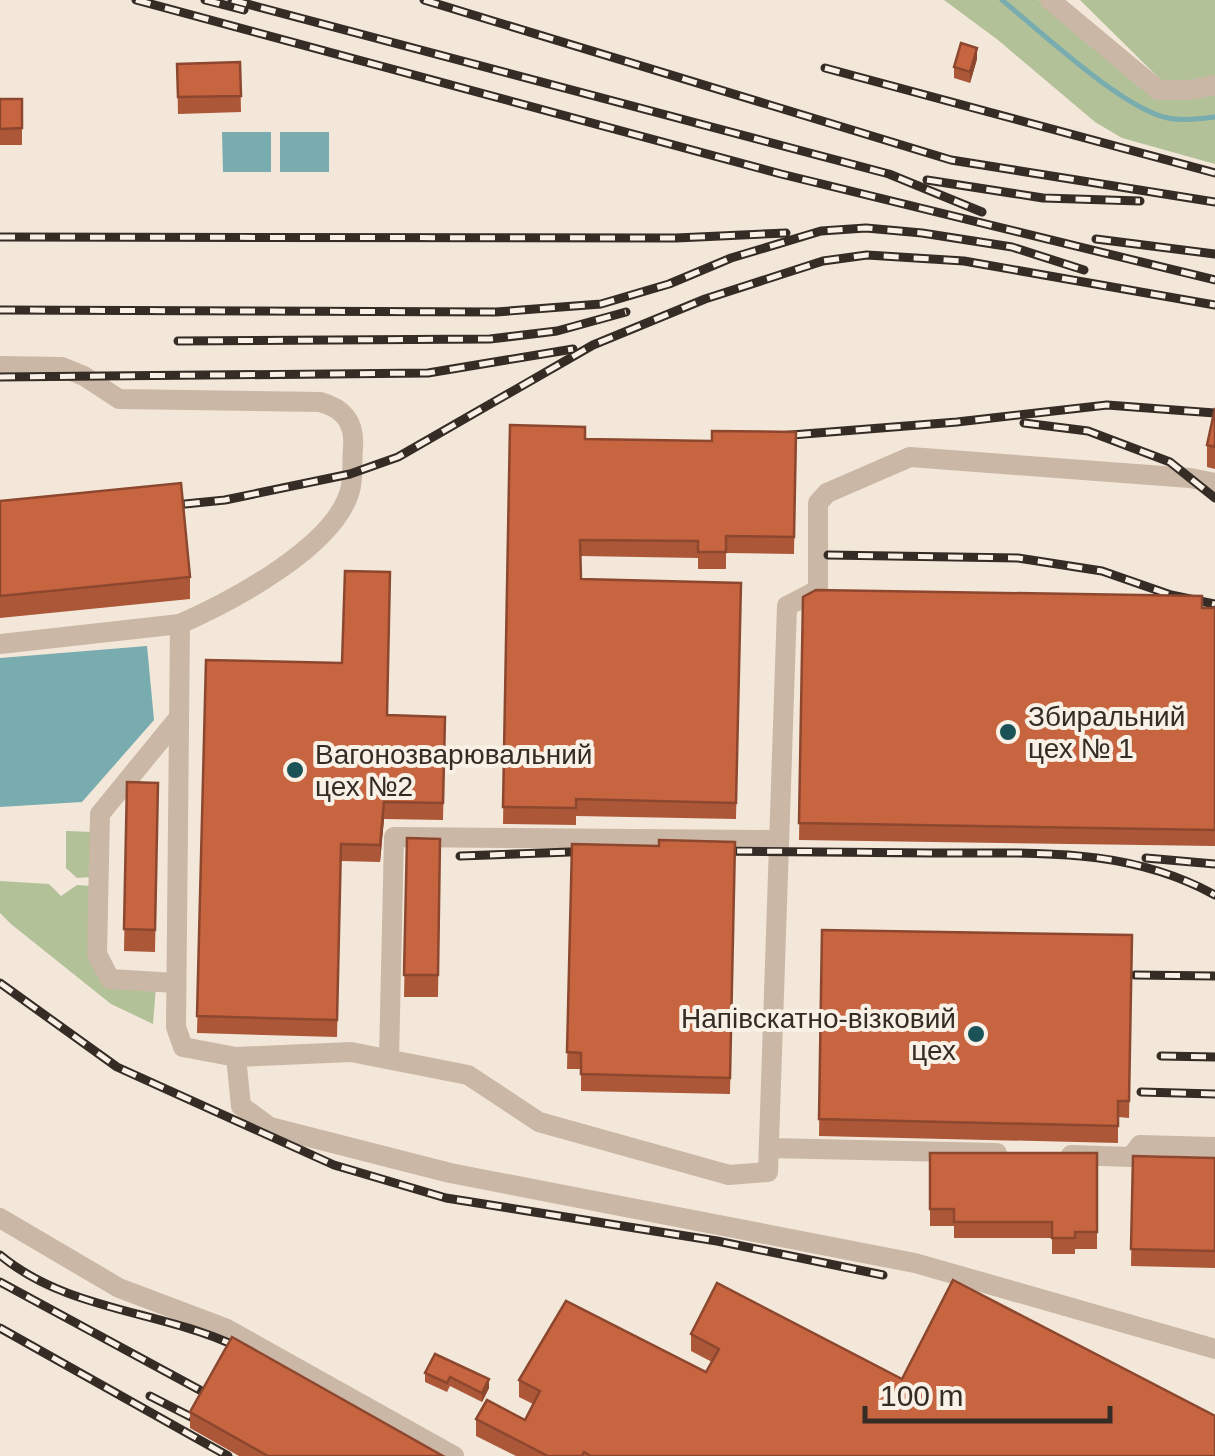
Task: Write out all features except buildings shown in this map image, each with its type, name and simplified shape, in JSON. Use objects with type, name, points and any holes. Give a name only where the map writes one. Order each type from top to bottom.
[{"type":"lane","points":[[1050,0],[1158,90],[1215,85]]},
{"type":"lane","points":[[0,366],[62,368],[84,376],[119,400],[320,402],[342,411],[350,421],[354,440],[351,486],[333,522],[305,551],[223,605],[180,624],[0,644]]},
{"type":"lane","points":[[180,624],[176,721],[176,1027],[183,1047],[236,1057],[352,1052],[468,1075],[539,1122],[730,1175],[768,1172],[787,606],[818,590],[818,503],[827,493],[910,457],[1215,483]]},
{"type":"lane","points":[[176,721],[100,814],[97,954],[110,979],[176,983]]},
{"type":"lane","points":[[390,1059],[394,837],[779,840]]},
{"type":"lane","points":[[236,1057],[241,1106],[270,1126],[450,1174],[915,1263],[1215,1349]]},
{"type":"lane","points":[[1054,1155],[1130,1157],[1140,1145],[1215,1147]]},
{"type":"lane","points":[[769,1148],[1016,1154]]},
{"type":"lane","points":[[0,1218],[119,1288],[226,1328],[454,1456]]},
{"type":"green space","points":[[944,0],[1039,0],[1150,93],[1215,93],[1215,164],[1122,138],[1095,122]]},
{"type":"green space","points":[[1080,0],[1215,0],[1215,80],[1166,85]]},
{"type":"green space","points":[[66,831],[95,832],[93,877],[77,878],[66,868]]},
{"type":"green space","points":[[0,881],[49,884],[61,896],[77,885],[92,886],[108,985],[156,987],[153,1024],[111,1004],[11,924],[0,913]]},
{"type":"water","points":[[222,132],[271,132],[271,172],[223,172]]},
{"type":"water","points":[[280,132],[329,132],[329,172],[280,172]]},
{"type":"water","points":[[147,646],[154,720],[82,802],[0,807],[0,658]]},
{"type":"waterway","points":[[1002,0],[1128,100],[1168,118],[1215,117]]},
{"type":"railway","points":[[136,0],[781,174],[1215,280]]},
{"type":"railway","points":[[205,0],[244,10]]},
{"type":"railway","points":[[232,0],[889,174],[982,212]]},
{"type":"railway","points":[[424,0],[951,160],[1215,202]]},
{"type":"railway","points":[[825,68],[1215,173]]},
{"type":"railway","points":[[927,180],[1043,198],[1140,201]]},
{"type":"railway","points":[[0,310],[496,312],[601,304],[821,231],[866,228],[1012,247],[1084,270]]},
{"type":"railway","points":[[0,237],[676,238],[786,233]]},
{"type":"railway","points":[[1096,239],[1215,254]]},
{"type":"railway","points":[[155,507],[225,500],[350,474],[398,457],[593,345],[705,299],[823,261],[867,255],[964,261],[1215,305]]},
{"type":"railway","points":[[178,341],[490,339],[557,331],[626,312]]},
{"type":"railway","points":[[0,377],[428,373],[573,349]]},
{"type":"railway","points":[[766,437],[1107,405],[1215,413]]},
{"type":"railway","points":[[1024,423],[1088,431],[1170,462],[1215,498]]},
{"type":"railway","points":[[828,555],[1018,558],[1102,571],[1171,595],[1215,604]]},
{"type":"railway","points":[[460,856],[597,851]]},
{"type":"railway","points":[[707,851],[1076,856],[1146,867],[1215,895]]},
{"type":"railway","points":[[1146,858],[1215,864]]},
{"type":"railway","points":[[1135,975],[1215,976]]},
{"type":"railway","points":[[0,983],[117,1067],[334,1165],[446,1198],[717,1241],[883,1275]]},
{"type":"railway","points":[[1161,1056],[1215,1057]]},
{"type":"railway","points":[[1141,1092],[1215,1094]]},
{"type":"railway","points":[[0,1255],[59,1290],[190,1329],[253,1355]]},
{"type":"railway","points":[[0,1282],[209,1395]]},
{"type":"railway","points":[[0,1328],[228,1456]]},
{"type":"railway","points":[[150,1396],[195,1419]]},
{"type":"place","name":"Збиральний цех № 1","points":[[1008,732]]},
{"type":"place","name":"Вагонозварювальний цех №2","points":[[295,770]]},
{"type":"place","name":"Напівскатно-візковий цех","points":[[976,1034]]}]
